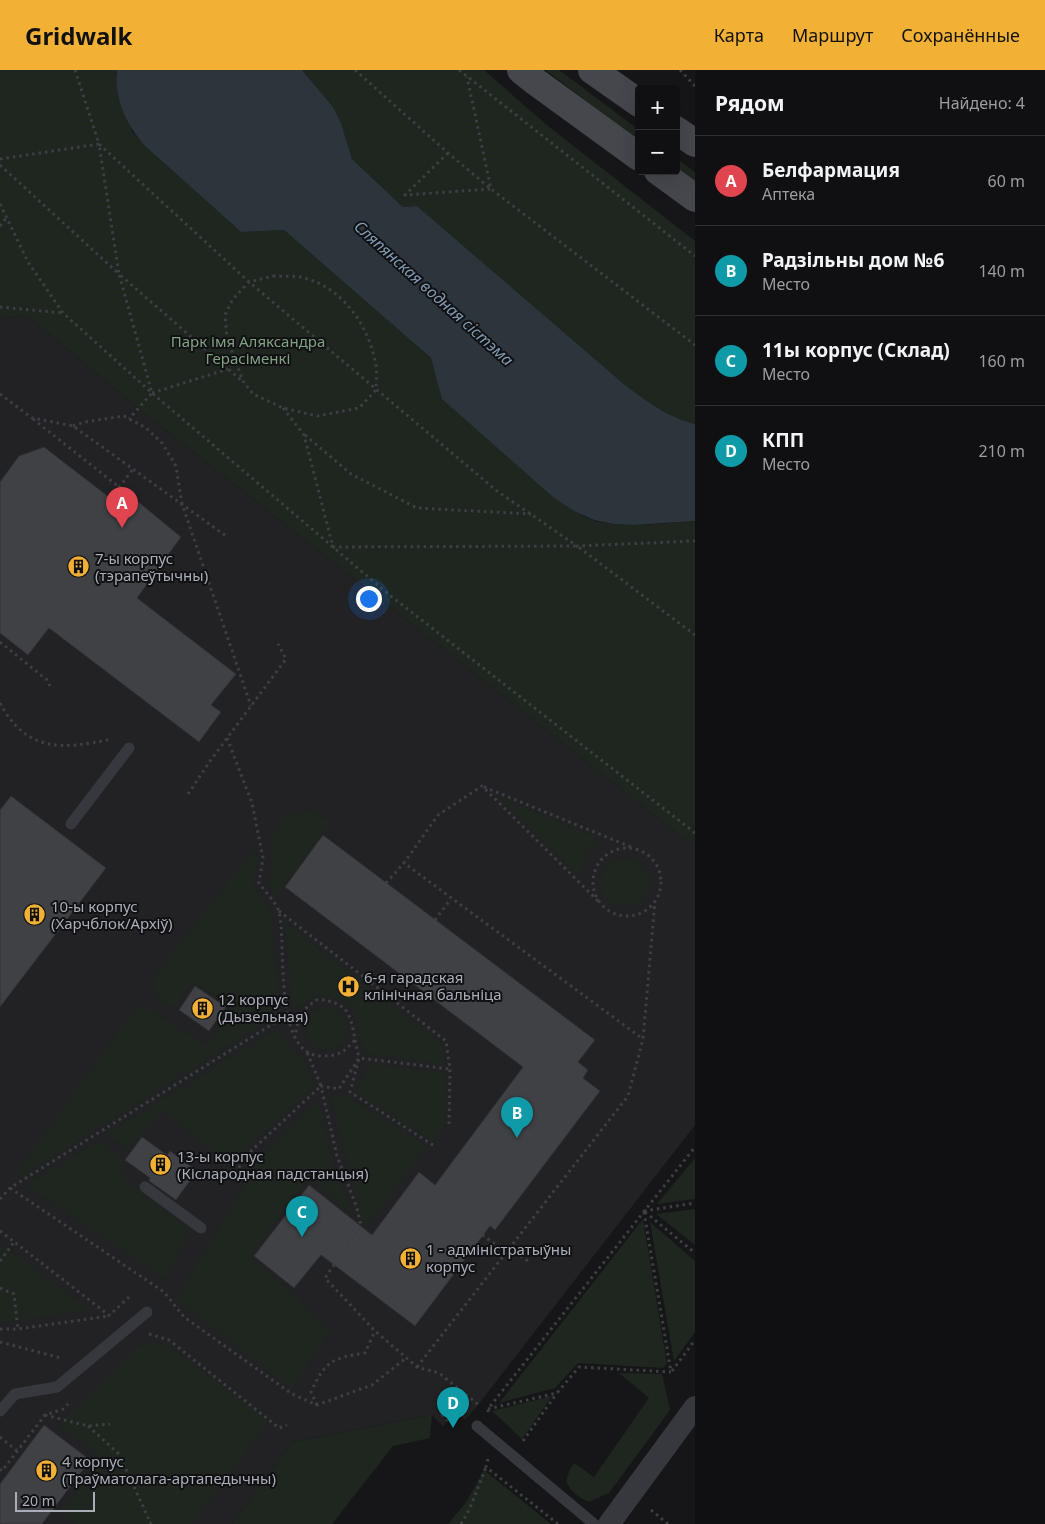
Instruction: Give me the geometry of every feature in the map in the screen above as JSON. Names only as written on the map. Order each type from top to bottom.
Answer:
[{"type":"main road","points":[[522,70],[635,154]]},
{"type":"main road","points":[[592,70],[635,100]]},
{"type":"main road","points":[[680,133],[695,143]]},
{"type":"main road","points":[[663,175],[695,198]]},
{"type":"street","points":[[609,1524],[695,1407]]},
{"type":"lane","points":[[71,824],[129,748]]},
{"type":"lane","points":[[145,1187],[201,1228]]},
{"type":"lane","points":[[0,1411],[14,1394],[57,1386],[147,1312]]},
{"type":"lane","points":[[478,1426],[594,1524]]},
{"type":"path","points":[[75,70],[99,144],[119,274],[152,393]]},
{"type":"path","points":[[355,70],[491,189],[695,344]]},
{"type":"path","points":[[459,70],[695,256]]},
{"type":"path","points":[[680,70],[695,86]]},
{"type":"path","points":[[466,77],[491,189]]},
{"type":"path","points":[[0,159],[99,144]]},
{"type":"path","points":[[99,144],[249,282],[497,490],[577,546],[695,635]]},
{"type":"path","points":[[448,153],[405,195],[491,189]]},
{"type":"path","points":[[0,165],[119,274],[242,381],[253,394],[283,408],[317,416],[358,408],[376,390],[376,368],[370,342],[355,313],[329,288],[304,278],[273,276],[249,282],[233,299],[226,315],[227,338],[242,381]]},
{"type":"path","points":[[0,204],[28,262],[63,313],[152,393],[388,593],[695,833]]},
{"type":"path","points":[[0,226],[6,218]]},
{"type":"path","points":[[0,307],[63,313]]},
{"type":"path","points":[[129,419],[152,393],[228,369]]},
{"type":"path","points":[[0,394],[119,487]]},
{"type":"path","points":[[283,408],[304,435],[351,474],[417,508],[531,514]]},
{"type":"path","points":[[73,426],[106,418],[124,416],[146,428],[162,443],[176,466],[182,504],[251,706]]},
{"type":"path","points":[[32,418],[73,426],[226,536]]},
{"type":"path","points":[[304,435],[333,547]]},
{"type":"path","points":[[111,498],[133,469]]},
{"type":"path","points":[[333,547],[577,546],[695,541]]},
{"type":"path","points":[[0,642],[48,680],[50,686]]},
{"type":"path","points":[[188,794],[210,761],[286,659],[278,644]]},
{"type":"path","points":[[0,703],[8,717],[22,733],[40,742],[80,746],[116,738]]},
{"type":"path","points":[[227,738],[252,803],[263,858],[260,883],[278,911],[446,1041],[450,1069],[449,1124]]},
{"type":"path","points":[[482,786],[646,853],[659,870],[660,892],[655,901],[647,909],[627,916],[616,914],[606,909],[482,786]]},
{"type":"path","points":[[386,883],[404,863],[438,814],[482,786]]},
{"type":"path","points":[[598,900],[593,890],[593,878],[596,867],[603,857],[613,851],[624,848],[636,849]]},
{"type":"path","points":[[404,863],[643,1039]]},
{"type":"path","points":[[435,920],[451,899]]},
{"type":"path","points":[[417,1367],[628,1096],[643,1039],[655,901]]},
{"type":"path","points":[[278,911],[287,1015],[295,1038],[307,1052],[321,1086],[337,1156],[357,1208],[361,1226],[325,1278],[375,1331],[417,1367],[439,1373],[478,1405],[488,1409],[495,1416]]},
{"type":"path","points":[[295,1038],[298,1018],[307,1006],[318,999],[331,1001],[343,1008],[351,1017],[359,1058],[350,1092],[433,1145]]},
{"type":"path","points":[[0,1199],[10,1188],[287,1015]]},
{"type":"path","points":[[307,1052],[317,1056],[329,1056],[344,1052],[355,1040]]},
{"type":"path","points":[[359,1058],[450,1069]]},
{"type":"path","points":[[321,1086],[339,1089],[359,1058]]},
{"type":"path","points":[[231,1178],[252,1150],[321,1086]]},
{"type":"path","points":[[488,1409],[695,1147]]},
{"type":"path","points":[[10,1188],[164,1292],[184,1317],[292,1394],[317,1405],[372,1385],[406,1358]]},
{"type":"path","points":[[644,1211],[695,1203]]},
{"type":"path","points":[[644,1211],[695,1252]]},
{"type":"path","points":[[644,1211],[672,1372]]},
{"type":"path","points":[[0,1231],[110,1316]]},
{"type":"path","points":[[477,1231],[506,1253]]},
{"type":"path","points":[[0,1261],[14,1242]]},
{"type":"path","points":[[510,1248],[528,1262]]},
{"type":"path","points":[[0,1288],[14,1294],[18,1329]]},
{"type":"path","points":[[104,1323],[128,1297]]},
{"type":"path","points":[[0,1329],[18,1329],[110,1316]]},
{"type":"path","points":[[317,1405],[311,1392],[319,1373],[338,1357],[365,1353],[375,1331]]},
{"type":"path","points":[[147,1333],[169,1340],[279,1428],[287,1425]]},
{"type":"path","points":[[672,1372],[695,1340]]},
{"type":"path","points":[[0,1342],[62,1358],[68,1355]]},
{"type":"path","points":[[515,1436],[522,1443],[579,1367],[672,1372]]},
{"type":"path","points":[[488,1409],[558,1393]]},
{"type":"path","points":[[0,1469],[2,1471],[45,1415],[63,1409],[69,1403]]},
{"type":"path","points":[[448,1421],[442,1415],[452,1404]]},
{"type":"path","points":[[45,1415],[88,1426],[110,1424]]},
{"type":"path","points":[[88,1426],[119,1454],[151,1524]]},
{"type":"path","points":[[0,1437],[18,1451]]},
{"type":"path","points":[[461,1524],[470,1508],[486,1467]]},
{"type":"path","points":[[651,1510],[668,1524]]},
{"type":"shaded area","name":"6-я гарадская клінічная бальніца","points":[[27,315],[139,409],[695,847],[695,1125],[465,1420],[456,1412],[443,1426],[432,1415],[292,1442],[232,1524],[0,1524],[0,319]]},
{"type":"green space","name":"Парк імя Аляксандра Герасіменкі","points":[[0,70],[117,70],[116,76],[132,131],[145,146],[241,232],[284,230],[431,358],[443,399],[574,511],[596,521],[620,525],[695,521],[695,847],[139,409],[27,315],[0,319]]},
{"type":"green space","points":[[302,70],[484,70],[548,126],[695,241],[695,424],[666,413],[634,392],[417,206],[403,207],[352,159],[341,123],[333,107]]},
{"type":"green space","points":[[546,70],[559,70],[635,127],[635,139]]},
{"type":"green space","points":[[680,161],[695,172],[695,183],[680,172]]},
{"type":"green space","points":[[497,796],[600,840],[585,855],[580,877]]},
{"type":"green space","points":[[310,811],[331,821],[276,897],[270,887],[273,832],[285,816]]},
{"type":"green space","points":[[254,849],[258,860],[253,884],[271,912],[280,1013],[20,1177],[17,1172],[139,1004],[207,1046],[231,1006],[191,981],[174,1008],[156,996],[154,977]]},
{"type":"green space","points":[[625,859],[634,861],[642,866],[647,874],[649,883],[647,892],[642,900],[634,905],[625,907],[616,905],[608,900],[603,892],[601,883],[603,874],[608,866],[616,861]]},
{"type":"green space","points":[[285,922],[442,1044],[445,1065],[364,1053],[356,1014],[345,1001],[330,996],[318,995],[292,1009]]},
{"type":"green space","points":[[327,1008],[342,1014],[348,1029],[342,1044],[327,1050],[312,1044],[306,1029],[312,1014]]},
{"type":"green space","points":[[278,1028],[292,1051],[303,1057],[315,1086],[245,1149],[232,1166],[162,1111],[127,1150],[107,1134]]},
{"type":"green space","points":[[370,1064],[445,1073],[446,1123],[433,1141],[356,1092]]},
{"type":"green space","points":[[330,1096],[346,1096],[427,1146],[365,1229]]},
{"type":"green space","points":[[316,1103],[322,1113],[332,1165],[353,1215],[309,1178],[249,1257],[296,1296],[330,1331],[292,1388],[176,1299],[265,1152]]},
{"type":"green space","points":[[99,1141],[122,1158],[119,1175],[191,1230],[165,1279],[27,1185]]},
{"type":"green space","points":[[695,1158],[695,1199],[657,1204]]},
{"type":"green space","points":[[695,1209],[695,1245],[656,1214]]},
{"type":"green space","points":[[643,1219],[667,1364],[663,1368],[578,1363],[555,1388],[499,1403]]},
{"type":"green space","points":[[650,1222],[695,1261],[695,1332],[674,1361]]},
{"type":"green space","points":[[0,1244],[90,1310],[0,1323]]},
{"type":"green space","points":[[157,1342],[168,1346],[269,1421],[192,1524],[75,1524],[62,1512],[104,1458],[59,1426],[139,1346]]},
{"type":"green space","points":[[619,1373],[662,1374],[670,1410],[609,1493],[589,1502],[575,1494],[568,1485],[566,1481],[570,1469],[574,1463],[594,1477],[649,1398]]},
{"type":"green space","points":[[552,1396],[522,1439],[492,1411]]},
{"type":"green space","points":[[432,1415],[430,1438],[393,1446],[332,1524],[232,1524],[292,1442]]},
{"type":"green space","points":[[484,1470],[551,1524],[448,1524],[467,1501]]},
{"type":"water","name":"Сляпянская водная сістэма","points":[[117,70],[302,70],[333,107],[341,123],[352,159],[403,207],[417,206],[634,392],[666,413],[695,424],[695,521],[634,525],[613,524],[594,520],[574,511],[553,497],[442,399],[431,358],[284,230],[241,232],[145,146],[132,129],[123,111],[117,91]]},
{"type":"building","name":"7-ы корпус (тэрапеўтычны)","points":[[44,447],[127,511],[136,500],[181,537],[137,598],[236,674],[211,705],[221,712],[199,742],[49,628],[28,655],[0,633],[0,482],[19,456]]},
{"type":"building","name":"10-ы корпус (Харчблок/Архіў)","points":[[11,796],[106,868],[0,1007],[0,810]]},
{"type":"building","points":[[323,835],[595,1040],[578,1062],[588,1070],[583,1078],[600,1091],[495,1230],[490,1226],[415,1326],[321,1255],[294,1288],[254,1256],[309,1185],[372,1235],[419,1172],[435,1185],[523,1067],[285,887]]},
{"type":"building","name":"12 корпус (Дызельная)","points":[[195,986],[226,1007],[209,1031],[179,1010]]},
{"type":"building","name":"13-ы корпус (Кіслародная падстанцыя)","points":[[142,1137],[167,1155],[170,1151],[197,1171],[176,1200],[149,1181],[150,1178],[125,1160]]},
{"type":"building","name":"4 корпус (Траўматолага-артапедычны)","points":[[44,1425],[90,1460],[42,1524],[0,1524],[0,1484]]},
{"type":"place","name":"Белфармация","points":[[122,528]]},
{"type":"place","name":"7-ы корпус (тэрапеўтычны)","points":[[79,567]]},
{"type":"place","name":"10-ы корпус (Харчблок/Архіў)","points":[[35,915]]},
{"type":"place","name":"6-я гарадская клінічная бальніца","points":[[348,986]]},
{"type":"place","name":"12 корпус (Дызельная)","points":[[202,1008]]},
{"type":"place","name":"Радзільны дом №6","points":[[517,1138]]},
{"type":"place","name":"13-ы корпус (Кіслародная падстанцыя)","points":[[161,1165]]},
{"type":"place","name":"11ы корпус (Склад)","points":[[302,1237]]},
{"type":"place","name":"1 - адміністратыўны корпус","points":[[410,1258]]},
{"type":"place","name":"КПП","points":[[453,1428]]},
{"type":"place","name":"4 корпус (Траўматолага-артапедычны)","points":[[46,1470]]}]
